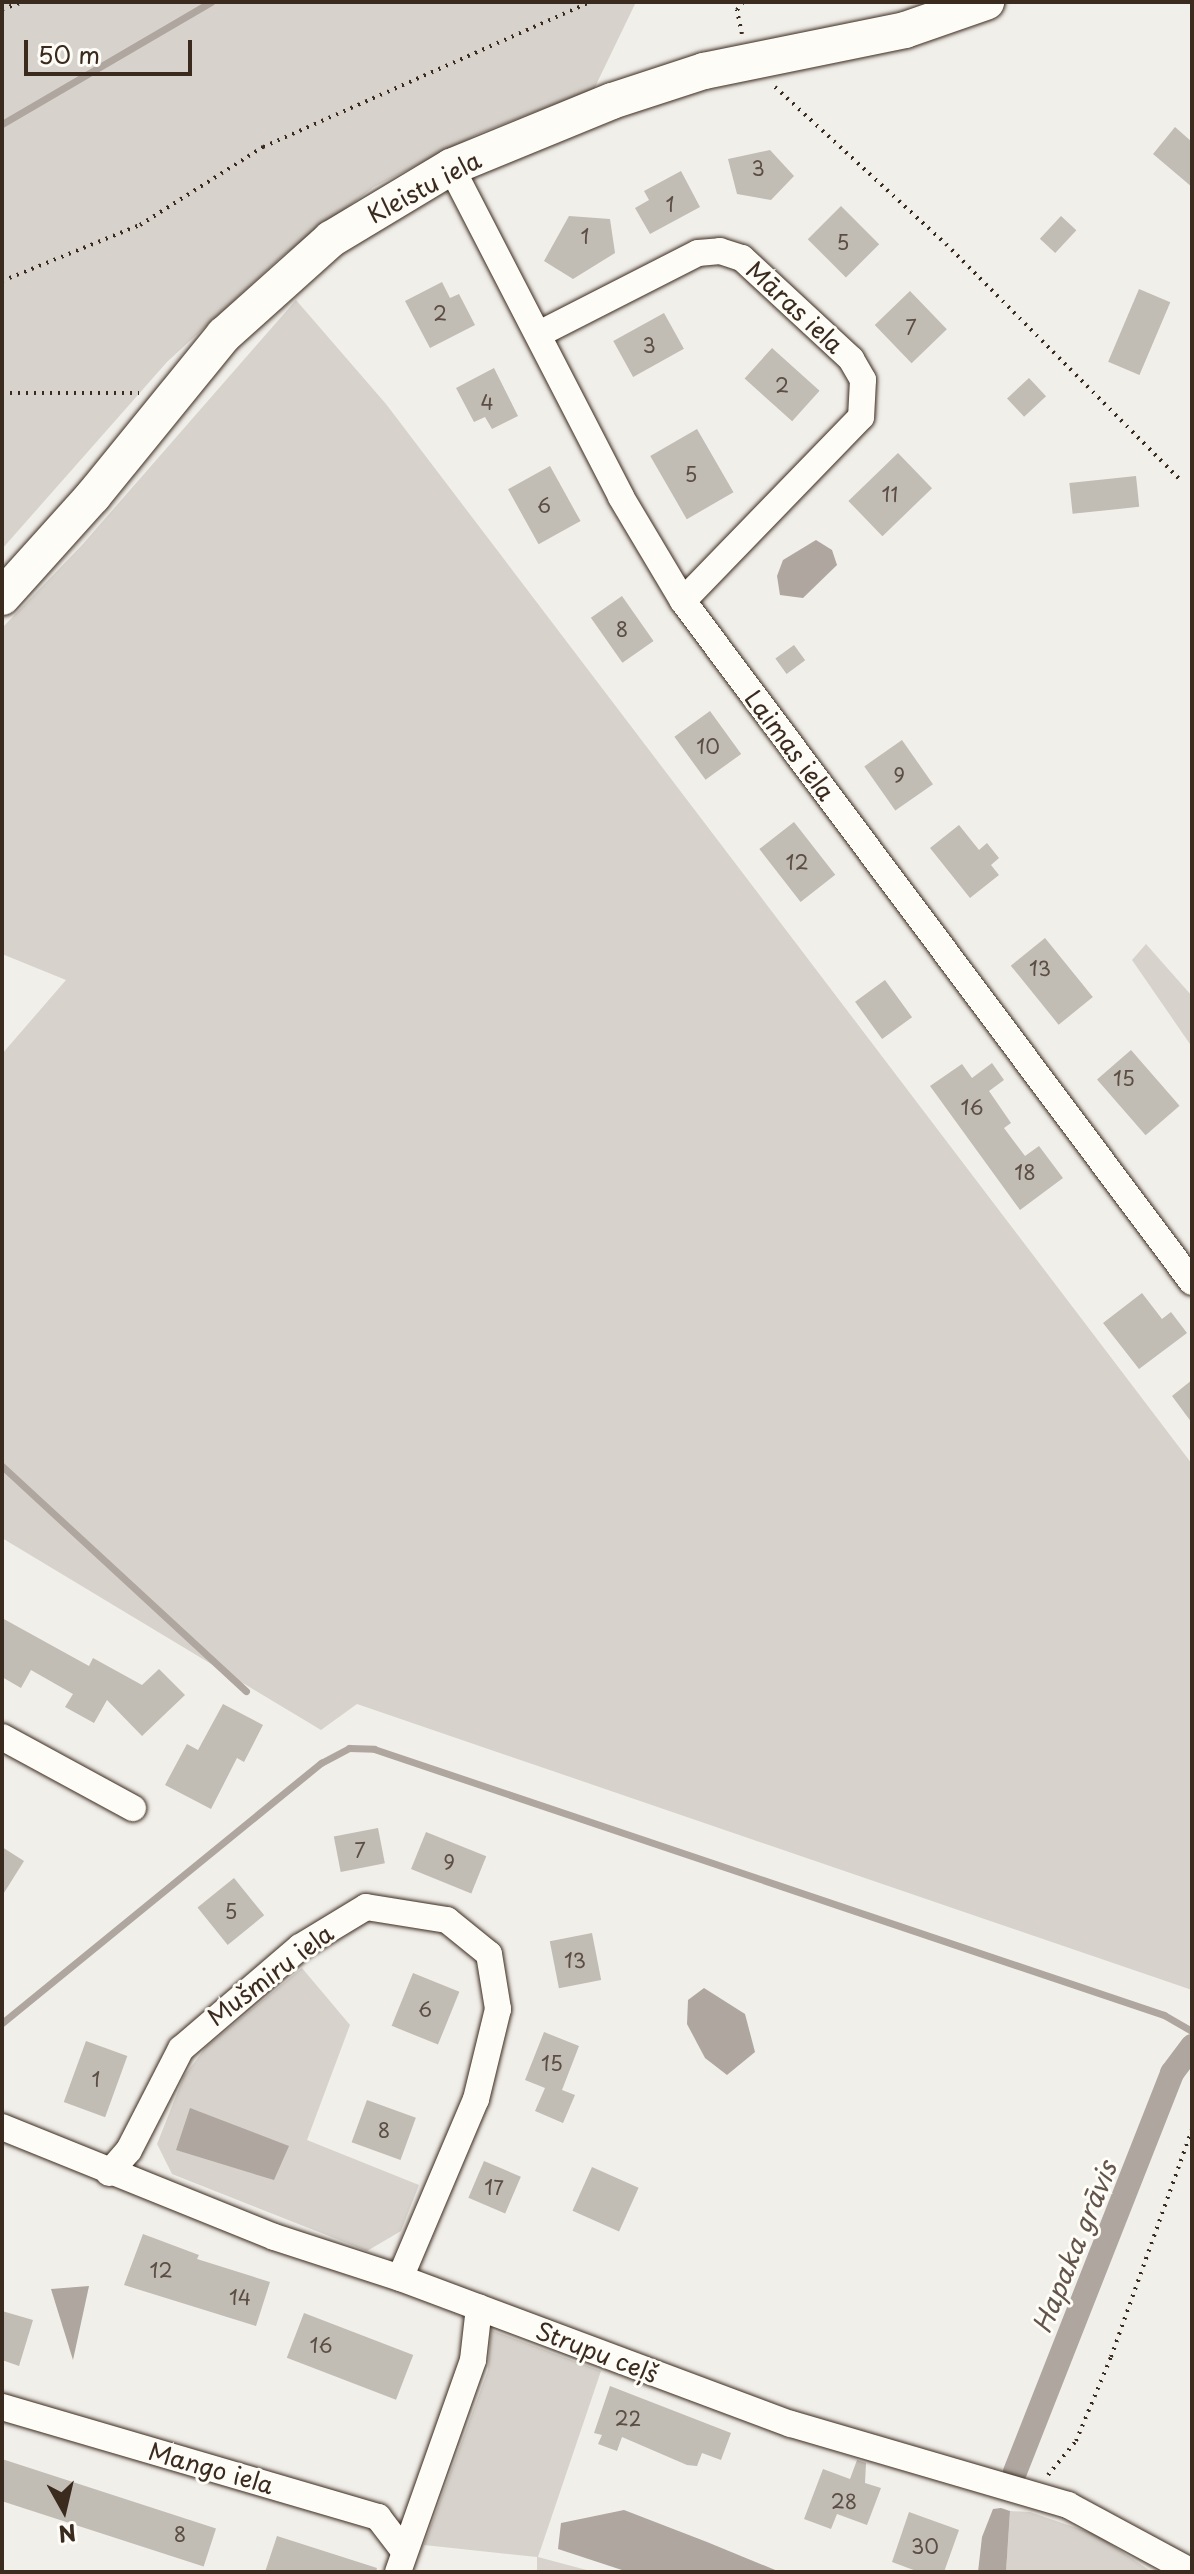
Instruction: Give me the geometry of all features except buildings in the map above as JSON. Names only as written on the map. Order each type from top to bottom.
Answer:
[{"type":"street","name":"Kleistu iela","points":[[2,597],[93,496],[224,335],[292,269],[331,239],[451,167],[612,101],[748,61],[905,30],[986,2]]},
{"type":"street","name":"Laimas iela","points":[[451,167],[621,497],[683,601],[1192,1282]]},
{"type":"street","name":"Māras iela","points":[[539,334],[698,253],[720,251],[742,258],[851,359],[863,380],[861,417],[683,601]]},
{"type":"street","points":[[2,1737],[133,1808]]},
{"type":"street","name":"Mušmiru iela","points":[[109,2173],[129,2150],[181,2049],[300,1947],[366,1907],[447,1920],[489,1954],[498,2009],[476,2099],[400,2278]]},
{"type":"street","name":"Strupu ceļš","points":[[2,2127],[109,2173],[274,2237],[400,2278],[791,2424],[1033,2493],[1107,2522],[1192,2572]]},
{"type":"street","points":[[401,2562],[473,2360],[479,2307]]},
{"type":"street","name":"Mango iela","points":[[2,2407],[378,2517],[401,2562]]},
{"type":"path","points":[[2,9],[23,2]]},
{"type":"path","points":[[2,281],[140,225],[263,147],[590,2]]},
{"type":"path","points":[[743,2],[737,10],[748,61],[946,244],[1181,481]]},
{"type":"path","points":[[2,393],[131,391],[170,399]]},
{"type":"path","points":[[1033,2493],[1076,2441],[1192,2129]]},
{"type":"shaded area","points":[[2,2],[636,2],[594,89],[478,134],[374,187],[280,258],[167,362],[2,549]]},
{"type":"shaded area","points":[[296,300],[386,404],[1192,1464],[1192,1990],[357,1704],[321,1730],[2,1538],[2,1054],[66,980],[2,954],[2,628],[82,545]]},
{"type":"shaded area","points":[[816,540],[832,550],[837,565],[803,598],[780,595],[777,576],[783,560]]},
{"type":"shaded area","points":[[1146,944],[1192,996],[1192,1047],[1132,960]]},
{"type":"shaded area","points":[[302,1968],[350,2025],[307,2140],[419,2185],[401,2231],[367,2251],[172,2174],[157,2144],[184,2076],[206,2047]]},
{"type":"shaded area","points":[[704,1988],[745,2014],[755,2052],[727,2075],[705,2058],[687,2024],[688,2000]]},
{"type":"shaded area","points":[[190,2108],[289,2146],[274,2180],[176,2150]]},
{"type":"shaded area","points":[[89,2286],[73,2360],[51,2289]]},
{"type":"shaded area","points":[[491,2330],[601,2371],[538,2557],[594,2572],[537,2572],[537,2557],[424,2545],[488,2370]]},
{"type":"shaded area","points":[[993,2509],[1010,2511],[1006,2572],[978,2572],[982,2537]]},
{"type":"shaded area","points":[[624,2510],[780,2572],[628,2572],[558,2549],[561,2523]]},
{"type":"shaded area","points":[[1010,2511],[1030,2512],[1097,2535],[1152,2572],[1006,2572]]},
{"type":"waterway","points":[[2,124],[211,2]]},
{"type":"waterway","points":[[2,1466],[246,1691]]},
{"type":"waterway","points":[[2,2023],[321,1763],[349,1748],[374,1749],[1164,2015],[1192,2031]]},
{"type":"waterway","name":"Hapaka grāvis","points":[[1015,2472],[1172,2073],[1192,2046]]}]
